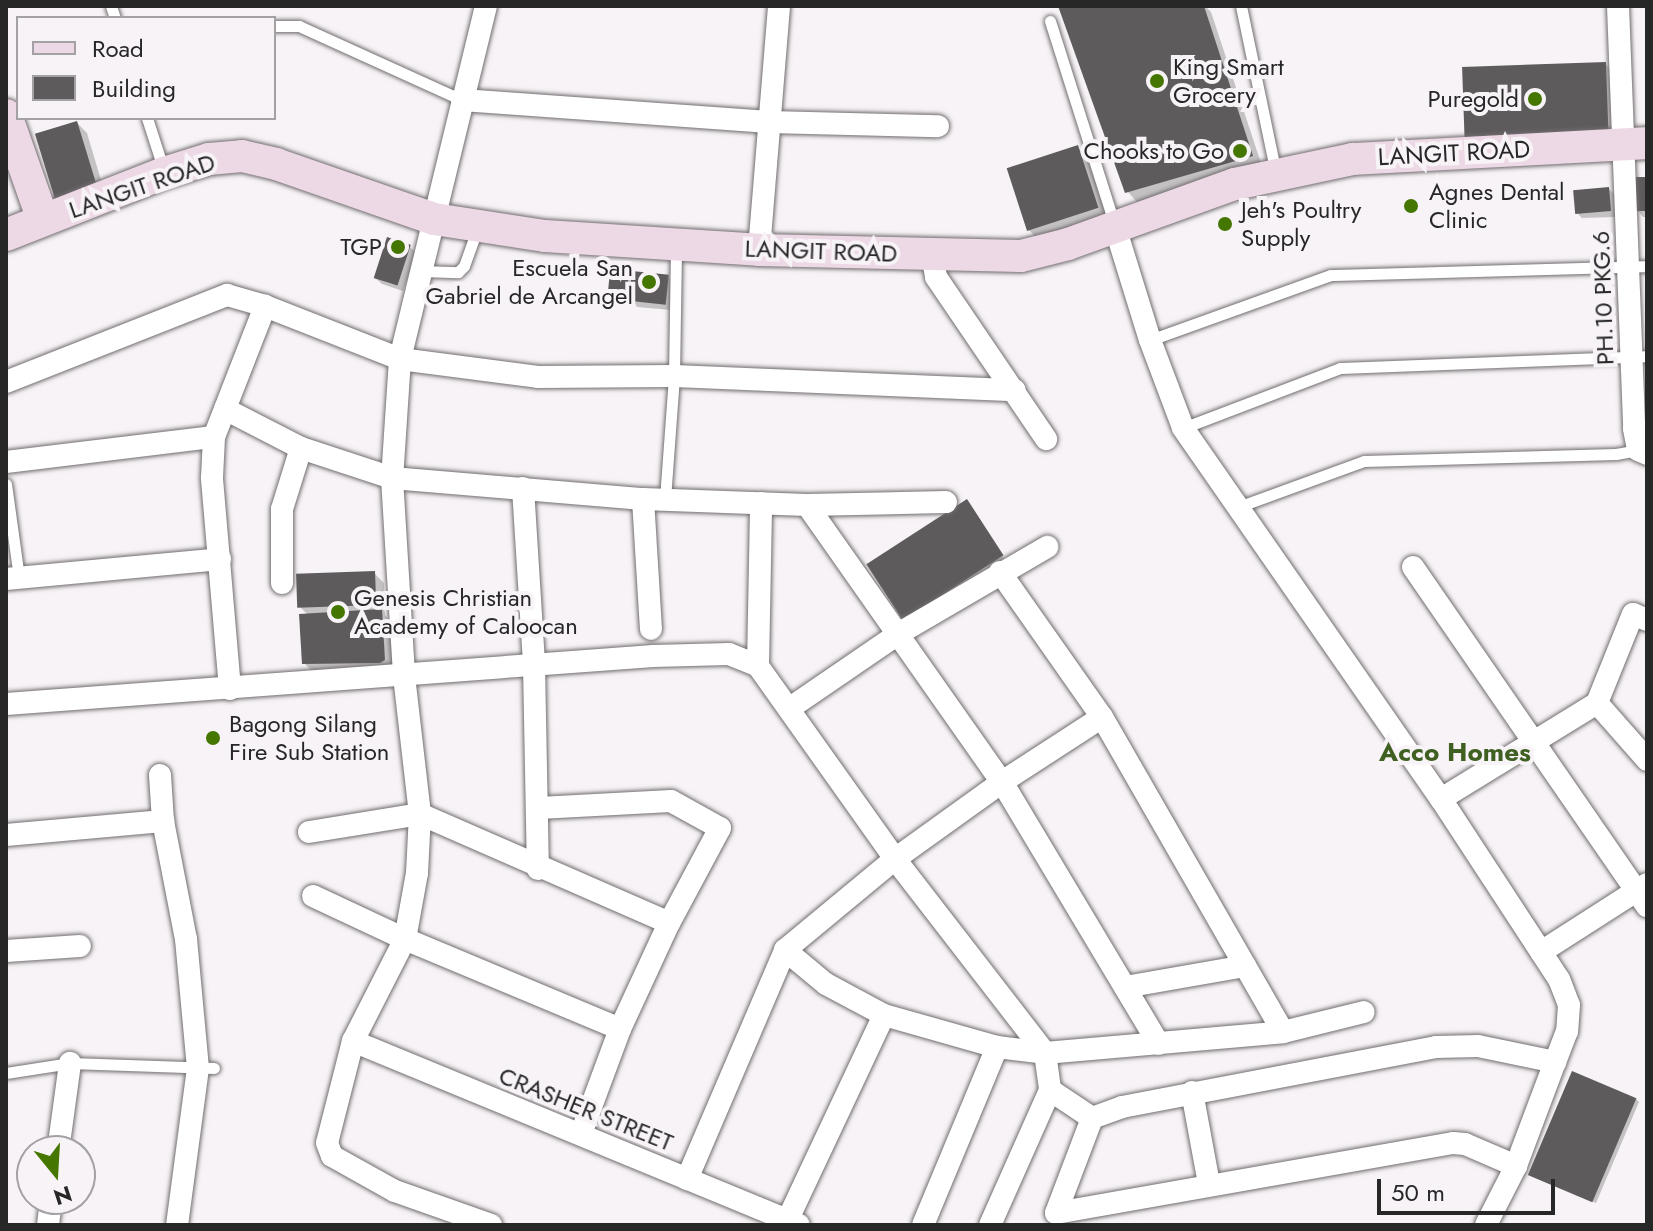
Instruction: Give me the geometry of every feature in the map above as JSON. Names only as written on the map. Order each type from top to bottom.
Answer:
[{"type":"main road","points":[[6,115],[43,220]]},
{"type":"main road","name":"LANGIT ROAD","points":[[6,235],[164,173],[209,159],[242,156],[276,164],[434,219],[545,236],[759,250],[1021,256],[1276,173],[1353,159],[1635,143]]},
{"type":"street","points":[[486,6],[400,359],[392,478],[404,676],[420,814],[417,873],[405,939],[353,1041],[327,1143],[332,1156],[415,1200],[491,1225]]},
{"type":"street","points":[[759,250],[779,6]]},
{"type":"street","name":"PH.10 PKG.6","points":[[1618,6],[1635,143],[1643,452]]},
{"type":"street","points":[[462,100],[769,122],[938,126]]},
{"type":"street","points":[[1115,227],[1150,340],[1183,428],[1441,799],[1541,952],[1569,1005],[1567,1031],[1516,1166],[1486,1225]]},
{"type":"street","points":[[932,254],[936,277],[1046,439]]},
{"type":"street","points":[[6,382],[227,295],[265,306],[400,359],[538,377],[674,376],[1015,390]]},
{"type":"street","points":[[230,689],[212,478],[214,437],[265,306]]},
{"type":"street","points":[[225,409],[301,448],[392,478],[654,499],[807,505],[946,502]]},
{"type":"street","points":[[6,462],[214,437]]},
{"type":"street","points":[[282,583],[282,509],[301,448]]},
{"type":"street","points":[[523,488],[534,665],[538,869]]},
{"type":"street","points":[[651,629],[654,499]]},
{"type":"street","points":[[758,666],[761,503]]},
{"type":"street","points":[[807,505],[1002,782],[1159,1044]]},
{"type":"street","points":[[790,708],[898,634],[1047,547]]},
{"type":"street","points":[[13,579],[220,559]]},
{"type":"street","points":[[1413,567],[1532,740],[1644,893],[1541,952]]},
{"type":"street","points":[[1000,572],[1102,717],[1283,1032]]},
{"type":"street","points":[[1441,799],[1532,740],[1597,703],[1633,614],[1647,620]]},
{"type":"street","points":[[6,704],[534,665],[729,654],[758,666],[895,859],[1045,1053],[1050,1090],[990,1225]]},
{"type":"street","points":[[1597,703],[1647,760]]},
{"type":"street","points":[[687,1179],[785,950],[895,859],[1002,782],[1102,717]]},
{"type":"street","points":[[160,775],[176,940],[206,1068],[177,1225]]},
{"type":"street","points":[[539,808],[671,801],[720,828],[669,923],[620,1029],[581,1134]]},
{"type":"street","points":[[309,832],[420,814],[538,869],[669,923]]},
{"type":"street","points":[[6,835],[163,821]]},
{"type":"street","points":[[313,896],[405,939],[620,1029]]},
{"type":"street","points":[[6,951],[80,946]]},
{"type":"street","points":[[785,950],[826,984],[884,1015],[997,1047],[1045,1053],[1283,1032],[1364,1012]]},
{"type":"street","points":[[1125,987],[1245,966]]},
{"type":"street","points":[[794,1222],[884,1015]]},
{"type":"street","name":"CRASHER STREET","points":[[353,1041],[794,1222]]},
{"type":"street","points":[[1516,1166],[1465,1144],[1453,1143],[1056,1213],[1092,1118],[1122,1107],[1436,1047],[1478,1046],[1555,1062]]},
{"type":"street","points":[[923,1225],[997,1047]]},
{"type":"street","points":[[60,1135],[70,1063]]},
{"type":"street","points":[[1050,1090],[1092,1118]]},
{"type":"street","points":[[1192,1092],[1209,1184]]},
{"type":"lane","points":[[1241,6],[1276,173]]},
{"type":"lane","points":[[1050,21],[1115,227]]},
{"type":"lane","points":[[276,26],[299,26],[462,100]]},
{"type":"lane","points":[[148,120],[164,173]]},
{"type":"lane","points":[[421,271],[458,272],[464,266],[478,226]]},
{"type":"lane","points":[[654,499],[674,376],[676,245]]},
{"type":"lane","points":[[1150,340],[1331,275],[1638,266]]},
{"type":"lane","points":[[1183,428],[1340,368],[1639,357]]},
{"type":"lane","points":[[1238,507],[1364,461],[1643,452]]},
{"type":"lane","points":[[6,484],[13,579]]},
{"type":"lane","points":[[6,1073],[70,1063],[206,1068]]},
{"type":"building","name":"King Smart Grocery","points":[[1058,6],[1204,6],[1253,156],[1125,193]]},
{"type":"building","name":"Puregold","points":[[1606,62],[1609,134],[1465,139],[1462,67]]},
{"type":"building","points":[[77,121],[97,187],[55,200],[35,134]]},
{"type":"building","points":[[1078,145],[1098,208],[1027,231],[1007,168]]},
{"type":"building","points":[[1633,177],[1647,177],[1647,211],[1635,211]]},
{"type":"building","points":[[1609,187],[1611,211],[1575,214],[1573,190]]},
{"type":"building","points":[[387,237],[411,245],[397,286],[374,278]]},
{"type":"building","points":[[632,271],[669,275],[666,305],[629,301]]},
{"type":"building","points":[[610,272],[629,274],[627,295],[608,293]]},
{"type":"building","points":[[967,499],[1003,555],[903,621],[866,564]]},
{"type":"building","points":[[375,571],[376,605],[297,608],[296,574]]},
{"type":"building","points":[[382,609],[385,660],[380,663],[302,664],[299,614]]},
{"type":"building","points":[[1572,1071],[1636,1098],[1592,1202],[1528,1175]]},
{"type":"place","name":"King Smart Grocery","points":[[1157,81]]},
{"type":"place","name":"Puregold","points":[[1535,99]]},
{"type":"place","name":"Chooks to Go","points":[[1240,151]]},
{"type":"place","name":"Agnes Dental Clinic","points":[[1411,206]]},
{"type":"place","name":"Jeh's Poultry Supply","points":[[1225,224]]},
{"type":"place","name":"TGP","points":[[398,247]]},
{"type":"place","name":"Escuela San Gabriel de Arcangel","points":[[649,282]]},
{"type":"place","name":"Genesis Christian Academy of Caloocan","points":[[338,612]]},
{"type":"place","name":"Bagong Silang Fire Sub Station","points":[[213,738]]},
{"type":"district","name":"Acco Homes","points":[[1455,753]]}]
